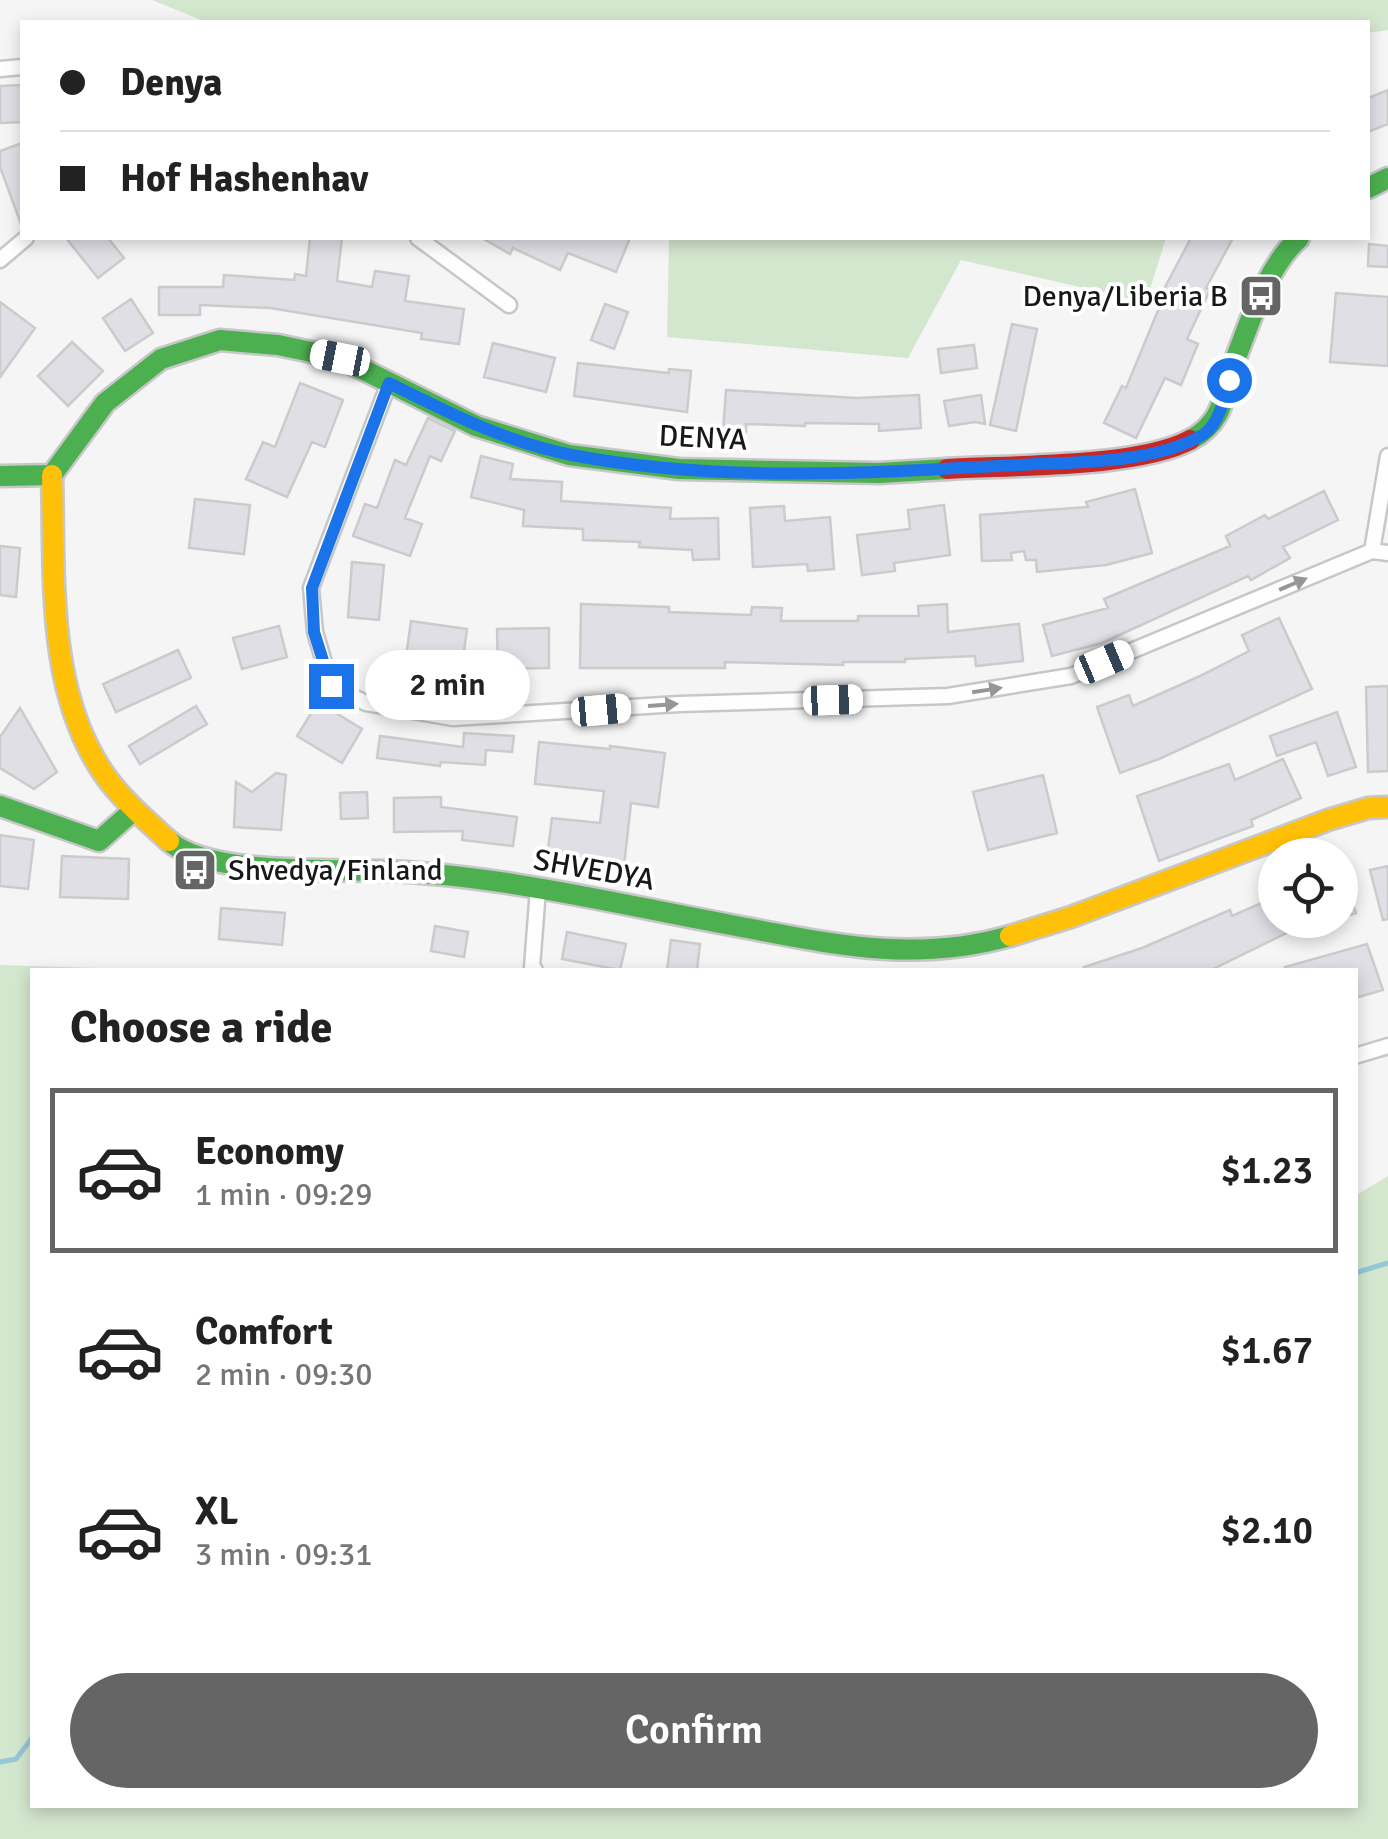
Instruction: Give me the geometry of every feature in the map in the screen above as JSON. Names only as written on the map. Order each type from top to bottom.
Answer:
[{"type":"street","points":[[0,260],[24,240]]},
{"type":"street","points":[[421,240],[509,305]]},
{"type":"street","name":"DENYA","points":[[52,476],[105,403],[160,359],[220,340],[278,345],[340,358],[476,426],[569,455],[679,470],[879,473],[1120,458],[1175,448],[1208,432],[1224,402],[1235,358],[1270,281],[1287,249],[1297,240]]},
{"type":"street","points":[[389,383],[312,588],[314,632],[331,686],[366,703],[454,718],[679,704],[948,696],[1071,676],[1380,552],[1388,456]]},
{"type":"street","points":[[0,476],[52,476]]},
{"type":"street","name":"SHVEDYA","points":[[52,476],[55,589],[65,684],[86,739],[107,778],[134,810],[181,851],[243,866],[417,872],[538,889],[900,954],[1008,939],[1328,820],[1388,806]]},
{"type":"street","points":[[0,806],[98,842],[134,810]]},
{"type":"street","points":[[533,968],[538,889]]},
{"type":"street","points":[[1358,1055],[1388,1046]]},
{"type":"green space","points":[[152,0],[1388,0],[1388,30],[1370,33],[1370,20],[201,20]]},
{"type":"green space","points":[[669,240],[1165,240],[1146,302],[961,260],[908,358],[667,337]]},
{"type":"green space","points":[[0,965],[96,968],[30,968],[30,1808],[1358,1808],[1358,1194],[1388,1176],[1388,1839],[0,1839]]},
{"type":"building","points":[[20,85],[20,122],[0,123],[0,86]]},
{"type":"building","points":[[1388,90],[1388,124],[1370,131],[1370,97]]},
{"type":"building","points":[[20,144],[20,221],[0,167],[0,151]]},
{"type":"building","points":[[68,240],[110,240],[124,258],[98,278]]},
{"type":"building","points":[[310,240],[342,240],[337,281],[372,287],[375,271],[409,276],[405,301],[464,309],[459,344],[421,339],[422,333],[270,308],[200,305],[200,315],[159,315],[159,287],[223,287],[224,275],[294,280],[295,274],[306,276]]},
{"type":"building","points":[[486,240],[629,240],[616,272],[568,253],[560,270],[513,248],[510,254]]},
{"type":"building","points":[[1190,240],[1232,240],[1206,288],[1210,290],[1187,339],[1198,344],[1181,385],[1165,378],[1136,438],[1104,423],[1122,386],[1126,388],[1159,308],[1155,306]]},
{"type":"building","points":[[1369,244],[1388,246],[1388,267],[1368,266]]},
{"type":"building","points":[[1336,293],[1388,297],[1388,366],[1330,362]]},
{"type":"building","points":[[131,299],[153,333],[125,351],[103,318]]},
{"type":"building","points":[[0,302],[35,328],[0,377]]},
{"type":"building","points":[[605,304],[628,312],[614,349],[591,340]]},
{"type":"building","points":[[1012,324],[1037,329],[1016,431],[990,425]]},
{"type":"building","points":[[72,342],[103,371],[68,406],[38,376]]},
{"type":"building","points":[[493,343],[555,358],[546,392],[484,377]]},
{"type":"building","points":[[974,345],[977,368],[941,373],[938,349]]},
{"type":"building","points":[[578,363],[669,373],[669,369],[691,371],[687,412],[574,396]]},
{"type":"building","points":[[300,383],[343,400],[325,447],[312,442],[287,497],[246,479],[263,442],[275,447]]},
{"type":"building","points":[[726,390],[857,398],[919,395],[921,428],[879,431],[879,424],[805,423],[746,424],[746,432],[723,431]]},
{"type":"building","points":[[981,395],[985,424],[949,426],[944,401]]},
{"type":"building","points":[[428,418],[455,431],[441,461],[430,456],[405,518],[422,524],[410,556],[353,536],[365,504],[377,508],[395,460],[406,465]]},
{"type":"building","points":[[481,456],[513,464],[510,479],[562,482],[561,501],[671,508],[670,519],[718,518],[719,559],[693,560],[692,550],[639,547],[640,542],[583,540],[583,529],[523,526],[524,510],[471,497]]},
{"type":"building","points":[[1135,489],[1152,553],[1106,565],[1037,572],[1036,560],[1026,560],[1024,551],[1011,553],[1012,560],[982,561],[980,515],[1088,507],[1086,502]]},
{"type":"building","points":[[1324,491],[1338,520],[1283,547],[1290,558],[1251,580],[1248,576],[1102,643],[1052,656],[1043,625],[1108,608],[1104,599],[1230,546],[1226,536]]},
{"type":"building","points":[[195,499],[250,505],[244,554],[189,548]]},
{"type":"building","points":[[944,505],[950,555],[894,563],[895,571],[862,575],[857,535],[910,529],[908,510]]},
{"type":"building","points":[[784,506],[785,521],[830,517],[834,569],[808,571],[807,564],[753,567],[750,508]]},
{"type":"building","points":[[0,546],[20,548],[16,597],[0,595]]},
{"type":"building","points":[[352,562],[384,565],[379,620],[348,617]]},
{"type":"building","points":[[581,604],[751,615],[752,607],[782,608],[781,621],[858,621],[858,616],[919,616],[918,606],[947,604],[948,632],[1019,624],[1023,661],[976,666],[975,656],[843,665],[725,662],[725,668],[580,668]]},
{"type":"building","points":[[1279,618],[1312,689],[1120,773],[1097,707],[1129,695],[1133,706],[1200,676],[1249,651],[1242,635]]},
{"type":"building","points":[[411,621],[467,629],[461,673],[405,664]]},
{"type":"building","points":[[279,626],[287,657],[242,669],[233,638]]},
{"type":"building","points":[[549,628],[549,668],[498,669],[497,629]]},
{"type":"building","points":[[178,650],[191,678],[116,712],[103,684]]},
{"type":"building","points":[[1388,686],[1388,771],[1368,772],[1366,687]]},
{"type":"building","points":[[318,702],[362,729],[342,763],[297,736]]},
{"type":"building","points":[[196,706],[207,724],[140,764],[129,746]]},
{"type":"building","points":[[20,708],[57,772],[34,789],[0,768],[0,737]]},
{"type":"building","points":[[1337,712],[1356,767],[1328,776],[1316,742],[1277,756],[1270,736]]},
{"type":"building","points":[[464,733],[514,736],[512,752],[486,750],[485,765],[441,762],[440,766],[377,758],[380,736],[463,747]]},
{"type":"building","points":[[539,742],[665,753],[658,807],[631,803],[624,866],[547,857],[552,818],[600,823],[604,791],[535,784]]},
{"type":"building","points":[[1283,759],[1301,798],[1251,820],[1253,826],[1159,861],[1137,796],[1229,764],[1235,780]]},
{"type":"building","points":[[276,773],[286,775],[281,830],[234,827],[236,782],[252,792]]},
{"type":"building","points":[[1043,775],[1057,833],[988,850],[973,792]]},
{"type":"building","points":[[367,792],[368,818],[341,819],[340,793]]},
{"type":"building","points":[[441,797],[441,807],[517,817],[513,846],[462,840],[463,831],[394,832],[394,798]]},
{"type":"building","points":[[0,835],[34,840],[28,889],[0,886]]},
{"type":"building","points":[[62,856],[129,859],[128,899],[60,897]]},
{"type":"building","points":[[1388,866],[1388,919],[1383,920],[1370,870]]},
{"type":"building","points":[[1258,905],[1258,938],[1276,938],[1215,968],[1084,968],[1142,948],[1230,910],[1232,916]]},
{"type":"building","points":[[221,908],[285,913],[282,945],[219,939]]},
{"type":"building","points":[[435,926],[468,932],[464,957],[431,951]]},
{"type":"building","points":[[567,932],[626,944],[620,968],[562,959]]},
{"type":"building","points":[[671,940],[700,944],[697,968],[667,968]]},
{"type":"building","points":[[1367,944],[1383,990],[1358,997],[1358,968],[1285,967]]},
{"type":"waterway","points":[[1358,1272],[1388,1263]]},
{"type":"waterway","points":[[0,1762],[16,1759],[30,1741]]},
{"type":"traffic: fast","points":[[1370,187],[1388,178]]},
{"type":"traffic: fast","points":[[1190,440],[1211,424],[1217,414],[1262,292],[1297,240]]},
{"type":"traffic: fast","points":[[52,475],[105,403],[161,359],[220,340],[278,345],[340,358],[476,426],[569,455],[679,469],[879,473],[947,469]]},
{"type":"traffic: fast","points":[[0,476],[52,475]]},
{"type":"traffic: fast","points":[[0,806],[99,841],[134,810]]},
{"type":"traffic: fast","points":[[169,841],[188,852],[240,865],[472,878],[870,948],[939,949],[1010,936]]},
{"type":"traffic: slow","points":[[52,475],[54,593],[64,673],[74,711],[88,748],[109,781],[169,841]]},
{"type":"traffic: slow","points":[[1010,936],[1071,917],[1328,820],[1368,808],[1388,807]]},
{"type":"traffic: jam","points":[[947,469],[1106,460],[1139,456],[1190,440]]},
{"type":"place","name":"Denya/Liberia B","points":[[1261,296]]},
{"type":"place","name":"Shvedya/Finland","points":[[195,870]]},
{"type":"route","points":[[331,686],[314,632],[312,588],[389,383],[476,426],[569,455],[679,470],[879,473],[1120,458],[1175,448],[1208,432],[1224,402],[1229,380]]}]
